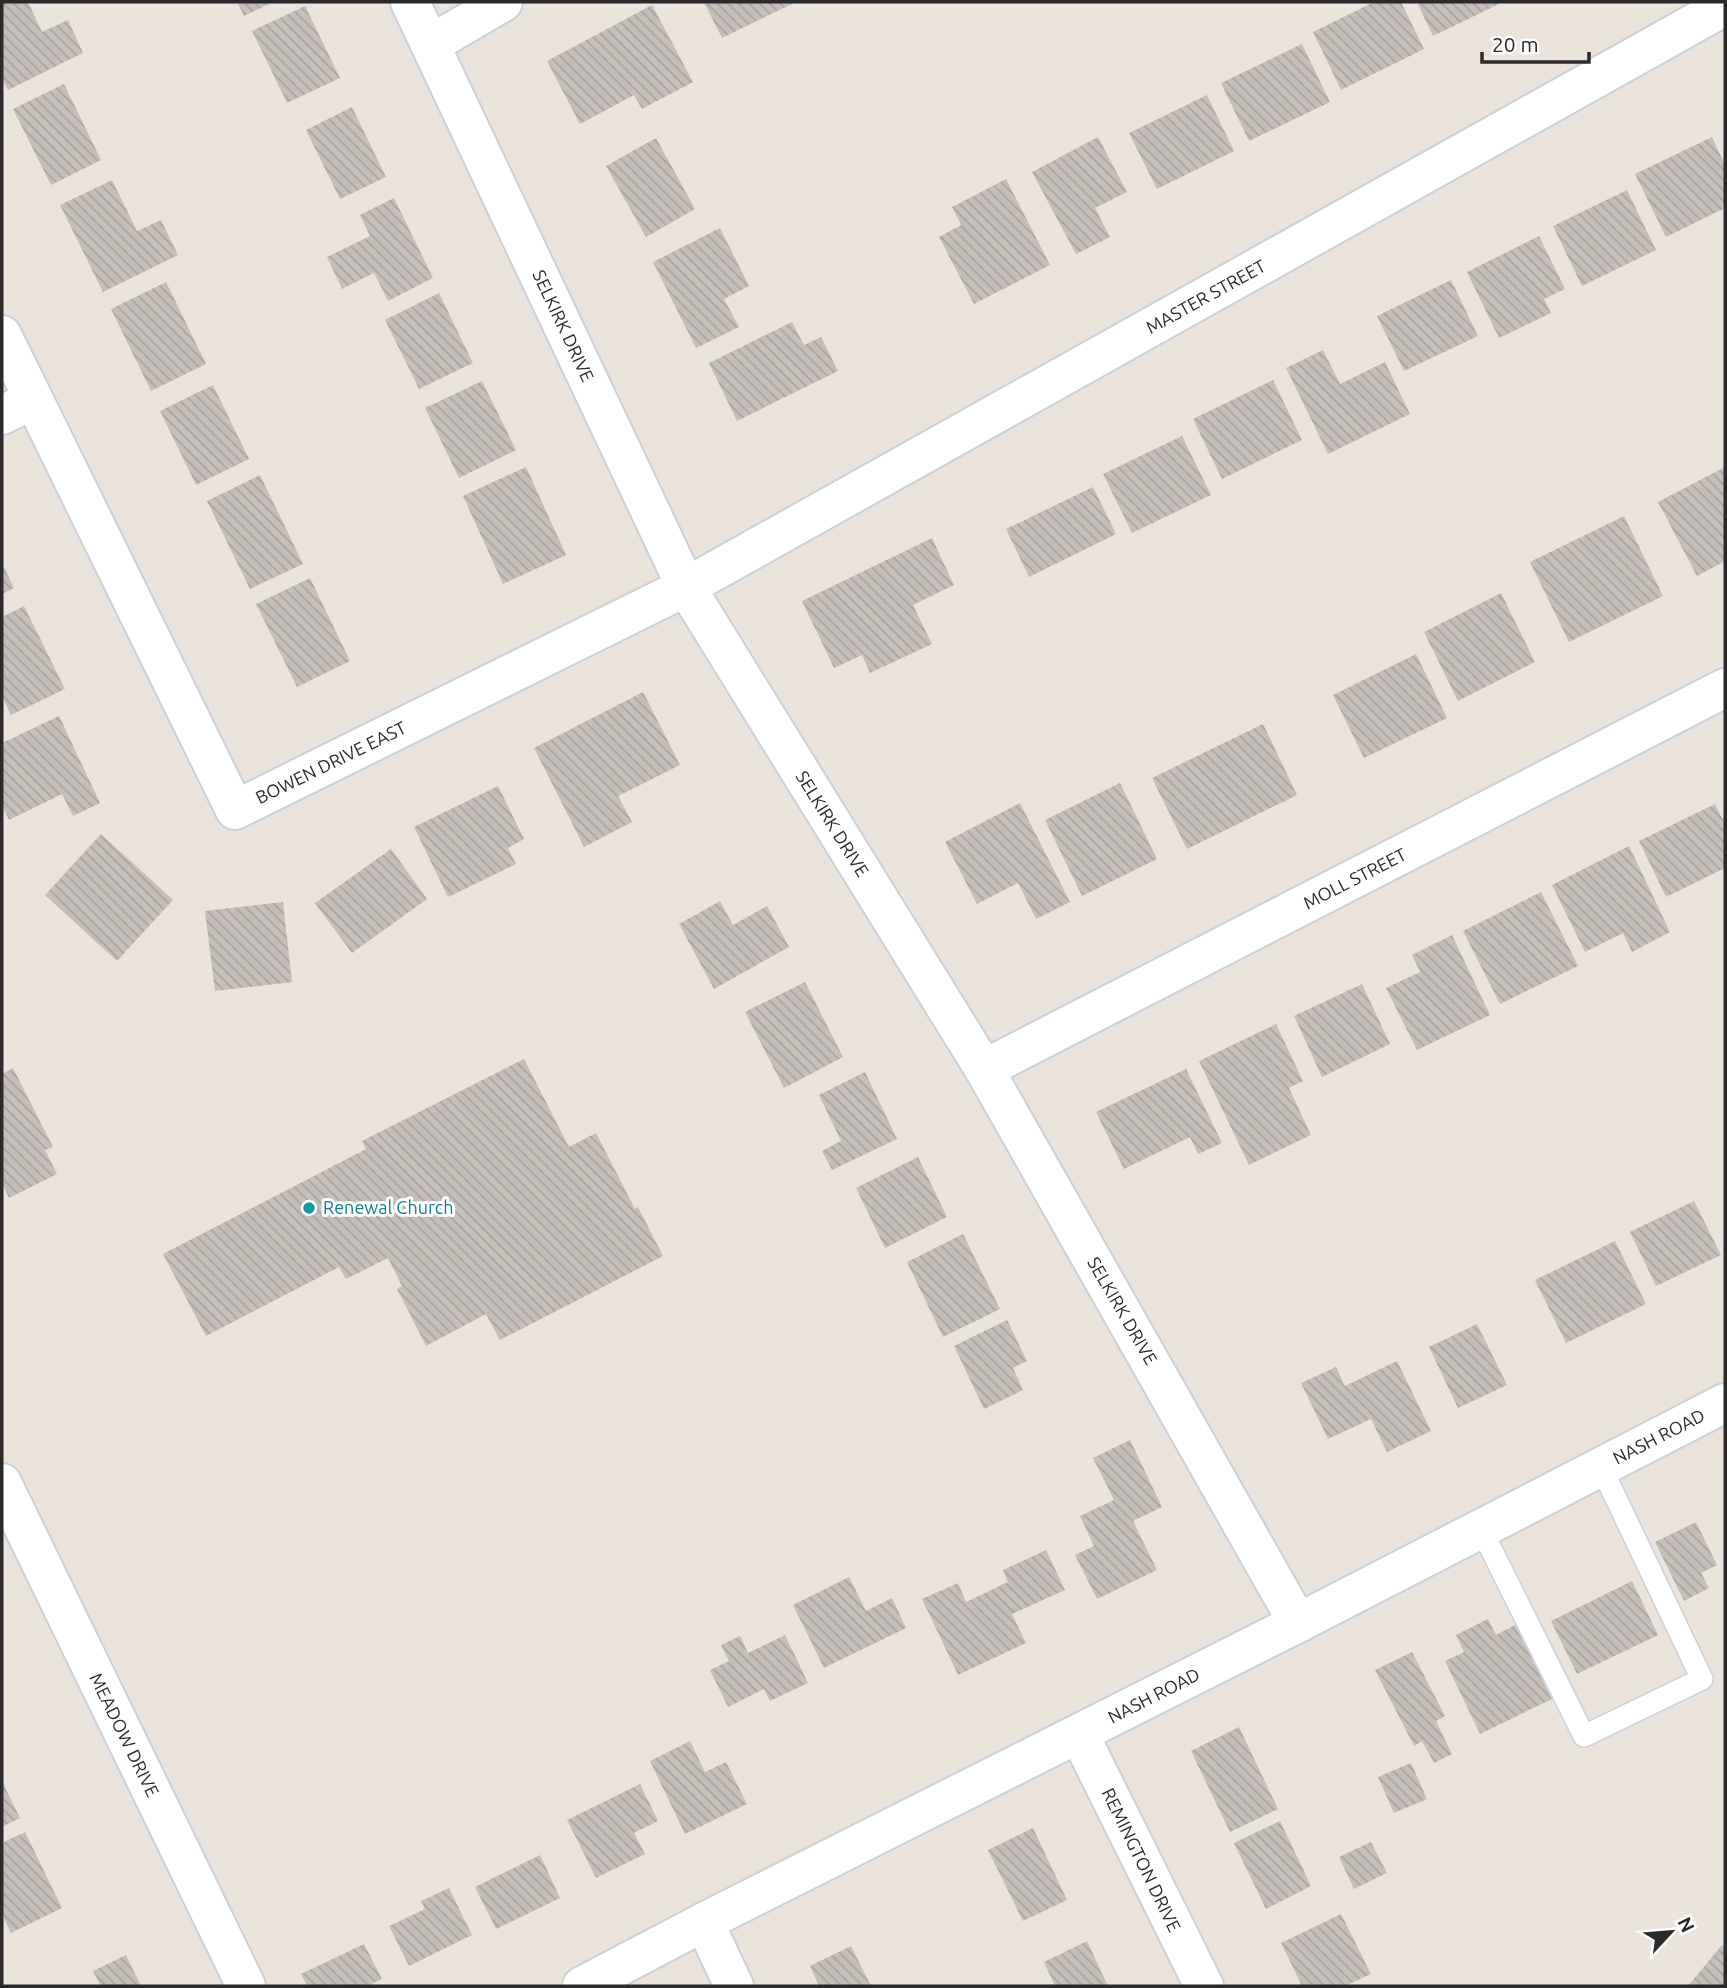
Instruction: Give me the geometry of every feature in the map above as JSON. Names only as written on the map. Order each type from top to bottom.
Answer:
[{"type":"street","name":"SELKIRK DRIVE","points":[[410,2],[686,587],[984,1069],[1298,1623]]},
{"type":"street","points":[[431,44],[503,2]]},
{"type":"street","name":"MASTER STREET","points":[[686,587],[1725,6]]},
{"type":"street","points":[[2,335],[17,407]]},
{"type":"street","name":"BOWEN DRIVE EAST","points":[[17,407],[235,810],[686,587]]},
{"type":"street","name":"MOLL STREET","points":[[984,1069],[1725,688]]},
{"type":"street","name":"NASH ROAD","points":[[582,1986],[1725,1404]]},
{"type":"street","name":"MEADOW DRIVE","points":[[2,1483],[247,1986]]},
{"type":"street","name":"REMINGTON DRIVE","points":[[1079,1734],[1204,1986]]},
{"type":"street","points":[[704,1922],[734,1986]]},
{"type":"lane","points":[[1481,1529],[1584,1736],[1702,1679],[1601,1467]]},
{"type":"building","points":[[2,2],[28,2],[42,32],[68,20],[83,53],[8,90],[2,78]]},
{"type":"building","points":[[237,2],[273,2],[244,16]]},
{"type":"building","points":[[704,2],[796,2],[722,38]]},
{"type":"building","points":[[1374,2],[1401,2],[1424,49],[1341,90],[1313,32]]},
{"type":"building","points":[[1417,2],[1503,2],[1433,36]]},
{"type":"building","points":[[652,5],[693,82],[642,109],[634,95],[580,124],[547,61]]},
{"type":"building","points":[[305,6],[340,78],[287,103],[252,31]]},
{"type":"building","points":[[1302,44],[1330,102],[1249,141],[1221,83]]},
{"type":"building","points":[[64,84],[101,160],[51,185],[13,109]]},
{"type":"building","points":[[1207,95],[1234,151],[1157,189],[1129,133]]},
{"type":"building","points":[[352,107],[386,177],[340,199],[306,130]]},
{"type":"building","points":[[1098,137],[1127,192],[1095,208],[1110,237],[1076,254],[1032,172]]},
{"type":"building","points":[[1712,137],[1725,165],[1725,208],[1666,237],[1635,174]]},
{"type":"building","points":[[656,138],[695,209],[646,237],[606,166]]},
{"type":"building","points":[[1006,179],[1050,265],[974,304],[939,237],[961,225],[952,207]]},
{"type":"building","points":[[112,180],[137,231],[161,220],[178,255],[103,292],[60,205]]},
{"type":"building","points":[[1627,190],[1656,250],[1582,286],[1553,226]]},
{"type":"building","points":[[394,198],[433,278],[388,301],[374,273],[342,289],[327,257],[370,236],[360,215]]},
{"type":"building","points":[[720,228],[749,286],[724,299],[739,327],[696,348],[653,262]]},
{"type":"building","points":[[1539,236],[1565,289],[1544,299],[1551,313],[1499,338],[1467,272]]},
{"type":"building","points":[[1451,280],[1478,336],[1404,371],[1377,316]]},
{"type":"building","points":[[166,282],[206,364],[151,391],[111,309]]},
{"type":"building","points":[[439,293],[473,363],[419,389],[385,320]]},
{"type":"building","points":[[792,322],[804,345],[821,337],[838,371],[737,421],[709,363]]},
{"type":"building","points":[[1323,350],[1340,384],[1385,362],[1410,414],[1328,454],[1286,368]]},
{"type":"building","points":[[1273,380],[1302,440],[1222,479],[1193,419]]},
{"type":"building","points":[[482,381],[516,450],[459,478],[425,408]]},
{"type":"building","points":[[213,385],[249,459],[196,485],[160,411]]},
{"type":"building","points":[[1182,436],[1211,495],[1132,533],[1103,474]]},
{"type":"building","points":[[526,467],[566,555],[503,584],[463,496]]},
{"type":"building","points":[[1725,467],[1725,561],[1697,576],[1658,502]]},
{"type":"building","points":[[260,475],[303,564],[250,589],[207,501]]},
{"type":"building","points":[[1093,487],[1116,534],[1029,577],[1006,529]]},
{"type":"building","points":[[1624,516],[1663,596],[1569,642],[1530,562]]},
{"type":"building","points":[[932,538],[954,585],[913,605],[932,644],[870,673],[862,655],[834,668],[802,601]]},
{"type":"building","points":[[2,563],[14,588],[2,594]]},
{"type":"building","points":[[310,578],[350,661],[297,687],[256,604]]},
{"type":"building","points":[[1501,593],[1535,662],[1458,701],[1424,632]]},
{"type":"building","points":[[24,606],[65,689],[11,715],[2,696],[2,617]]},
{"type":"building","points":[[1416,654],[1447,718],[1364,758],[1333,695]]},
{"type":"building","points":[[643,692],[680,765],[618,796],[632,822],[584,847],[534,748]]},
{"type":"building","points":[[59,716],[100,803],[73,816],[62,794],[9,820],[2,805],[2,743]]},
{"type":"building","points":[[1263,724],[1297,795],[1187,849],[1152,778]]},
{"type":"building","points":[[1120,783],[1157,859],[1082,896],[1045,820]]},
{"type":"building","points":[[498,786],[524,839],[508,848],[516,864],[448,897],[414,827]]},
{"type":"building","points":[[1020,803],[1070,902],[1036,919],[1018,883],[977,904],[945,842]]},
{"type":"building","points":[[1715,804],[1725,824],[1725,868],[1666,897],[1639,841]]},
{"type":"building","points":[[101,834],[173,900],[117,961],[45,895]]},
{"type":"building","points":[[1629,846],[1670,932],[1632,952],[1623,933],[1585,952],[1552,885]]},
{"type":"building","points":[[391,849],[427,899],[352,953],[315,903]]},
{"type":"building","points":[[1541,892],[1578,966],[1500,1004],[1463,931]]},
{"type":"building","points":[[720,901],[733,925],[767,906],[789,947],[714,989],[679,924]]},
{"type":"building","points":[[283,902],[292,982],[215,991],[205,911]]},
{"type":"building","points":[[1452,935],[1490,1015],[1417,1050],[1386,988],[1420,972],[1412,955]]},
{"type":"building","points":[[805,982],[843,1057],[784,1088],[745,1012]]},
{"type":"building","points":[[1362,984],[1390,1044],[1322,1077],[1294,1016]]},
{"type":"building","points":[[1276,1024],[1303,1081],[1289,1088],[1311,1135],[1249,1165],[1199,1061]]},
{"type":"building","points":[[524,1059],[569,1147],[596,1133],[635,1209],[638,1207],[663,1256],[500,1340],[486,1314],[426,1346],[397,1289],[402,1286],[388,1258],[346,1279],[339,1267],[206,1336],[163,1254],[366,1149],[362,1141]]},
{"type":"building","points":[[13,1068],[53,1147],[45,1150],[57,1174],[9,1198],[2,1183],[2,1074]]},
{"type":"building","points":[[1186,1069],[1222,1143],[1198,1154],[1190,1137],[1124,1169],[1096,1112]]},
{"type":"building","points":[[865,1072],[897,1139],[832,1170],[822,1151],[841,1141],[819,1095]]},
{"type":"building","points":[[918,1157],[947,1217],[885,1248],[856,1188]]},
{"type":"building","points":[[1694,1201],[1721,1255],[1656,1286],[1630,1232]]},
{"type":"building","points":[[963,1234],[1000,1309],[943,1337],[907,1262]]},
{"type":"building","points":[[1615,1241],[1646,1304],[1566,1343],[1535,1280]]},
{"type":"building","points":[[1007,1320],[1027,1361],[1013,1368],[1023,1390],[984,1409],[954,1346]]},
{"type":"building","points":[[1477,1324],[1507,1385],[1458,1408],[1429,1347]]},
{"type":"building","points":[[1397,1361],[1431,1431],[1387,1452],[1371,1419],[1328,1439],[1301,1383],[1336,1367],[1345,1386]]},
{"type":"building","points":[[1130,1440],[1162,1507],[1133,1521],[1157,1570],[1097,1599],[1075,1555],[1094,1546],[1080,1516],[1114,1500],[1093,1458]]},
{"type":"building","points":[[1696,1522],[1717,1565],[1701,1573],[1709,1588],[1684,1601],[1655,1542]]},
{"type":"building","points":[[1046,1550],[1065,1590],[1012,1614],[1026,1643],[958,1675],[922,1599],[958,1583],[966,1602],[1008,1582],[1003,1570]]},
{"type":"building","points":[[849,1577],[866,1611],[892,1598],[906,1628],[824,1668],[793,1605]]},
{"type":"building","points":[[1632,1581],[1658,1635],[1577,1674],[1551,1621]]},
{"type":"building","points":[[1488,1619],[1496,1635],[1515,1625],[1552,1699],[1480,1734],[1445,1661],[1464,1652],[1456,1635]]},
{"type":"building","points":[[785,1635],[808,1683],[770,1701],[764,1689],[728,1707],[710,1670],[729,1661],[721,1645],[740,1636],[748,1653]]},
{"type":"building","points":[[1412,1652],[1445,1716],[1436,1721],[1452,1754],[1434,1763],[1422,1741],[1414,1746],[1375,1670]]},
{"type":"building","points":[[1239,1727],[1278,1809],[1230,1832],[1191,1751]]},
{"type":"building","points":[[690,1741],[705,1772],[726,1762],[747,1804],[685,1834],[650,1761]]},
{"type":"building","points":[[1411,1763],[1427,1799],[1394,1813],[1378,1777]]},
{"type":"building","points":[[2,1781],[20,1818],[2,1827]]},
{"type":"building","points":[[640,1784],[658,1821],[634,1833],[645,1854],[596,1878],[567,1820]]},
{"type":"building","points":[[1280,1821],[1311,1886],[1266,1909],[1234,1843]]},
{"type":"building","points":[[1033,1828],[1067,1900],[1023,1921],[988,1850]]},
{"type":"building","points":[[25,1832],[62,1908],[11,1933],[2,1914],[2,1843]]},
{"type":"building","points":[[1371,1842],[1387,1873],[1354,1889],[1339,1857]]},
{"type":"building","points":[[540,1855],[560,1898],[496,1929],[475,1887]]},
{"type":"building","points":[[449,1888],[472,1935],[409,1966],[389,1926],[425,1909],[421,1901]]},
{"type":"building","points":[[1341,1914],[1371,1974],[1345,1986],[1302,1986],[1281,1943]]},
{"type":"building","points":[[1087,1941],[1108,1986],[1055,1986],[1044,1962]]},
{"type":"building","points":[[364,1944],[382,1979],[367,1986],[307,1986],[301,1974]]},
{"type":"building","points":[[1722,1945],[1725,1948],[1725,1986],[1688,1986]]},
{"type":"building","points":[[851,1946],[871,1986],[819,1986],[810,1966]]},
{"type":"building","points":[[126,1955],[141,1986],[101,1986],[93,1971]]},
{"type":"place","name":"Renewal Church","points":[[309,1208]]}]
